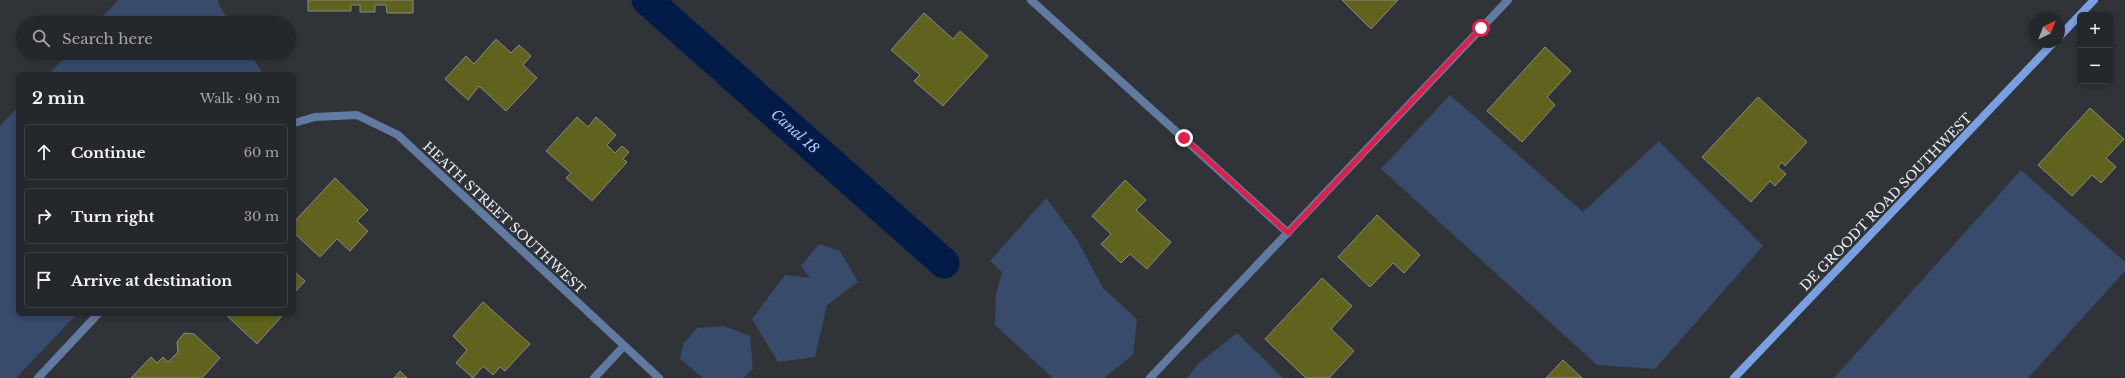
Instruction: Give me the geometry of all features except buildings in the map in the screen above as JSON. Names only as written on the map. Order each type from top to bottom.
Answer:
[{"type":"street","points":[[1030,0],[1288,233]]},
{"type":"street","points":[[1150,378],[1508,0]]},
{"type":"street","points":[[2065,31],[2094,0]]},
{"type":"street","name":"DE GROODT ROAD SOUTHWEST","points":[[1734,378],[2048,48]]},
{"type":"street","name":"HEATH STREET SOUTHWEST","points":[[296,122],[315,117],[356,115],[398,136],[659,378]]},
{"type":"street","points":[[38,378],[96,316]]},
{"type":"street","points":[[594,378],[624,346]]},
{"type":"shaded area","points":[[118,0],[218,0],[219,5],[226,16],[103,16]]},
{"type":"shaded area","points":[[62,60],[254,60],[262,72],[51,72]]},
{"type":"shaded area","points":[[1450,95],[1583,212],[1659,141],[1763,246],[1655,369],[1597,365],[1381,169]]},
{"type":"shaded area","points":[[16,109],[16,316],[75,316],[16,378],[0,378],[0,126]]},
{"type":"shaded area","points":[[2021,170],[2125,262],[2125,271],[2028,378],[1834,378]]},
{"type":"shaded area","points":[[1046,198],[1076,238],[1103,288],[1137,319],[1133,355],[1104,378],[1053,378],[995,325],[996,295],[1002,272],[990,261]]},
{"type":"shaded area","points":[[819,244],[840,251],[858,282],[827,305],[815,357],[778,362],[752,319],[785,275],[810,278],[801,266]]},
{"type":"shaded area","points":[[724,326],[750,336],[753,369],[743,378],[703,378],[680,359],[683,344],[697,328]]},
{"type":"shaded area","points":[[1237,333],[1283,378],[1187,378],[1199,363]]},
{"type":"waterway","name":"Canal 18","points":[[647,0],[944,263]]},
{"type":"route","points":[[1184,138],[1288,233],[1481,28]]}]
